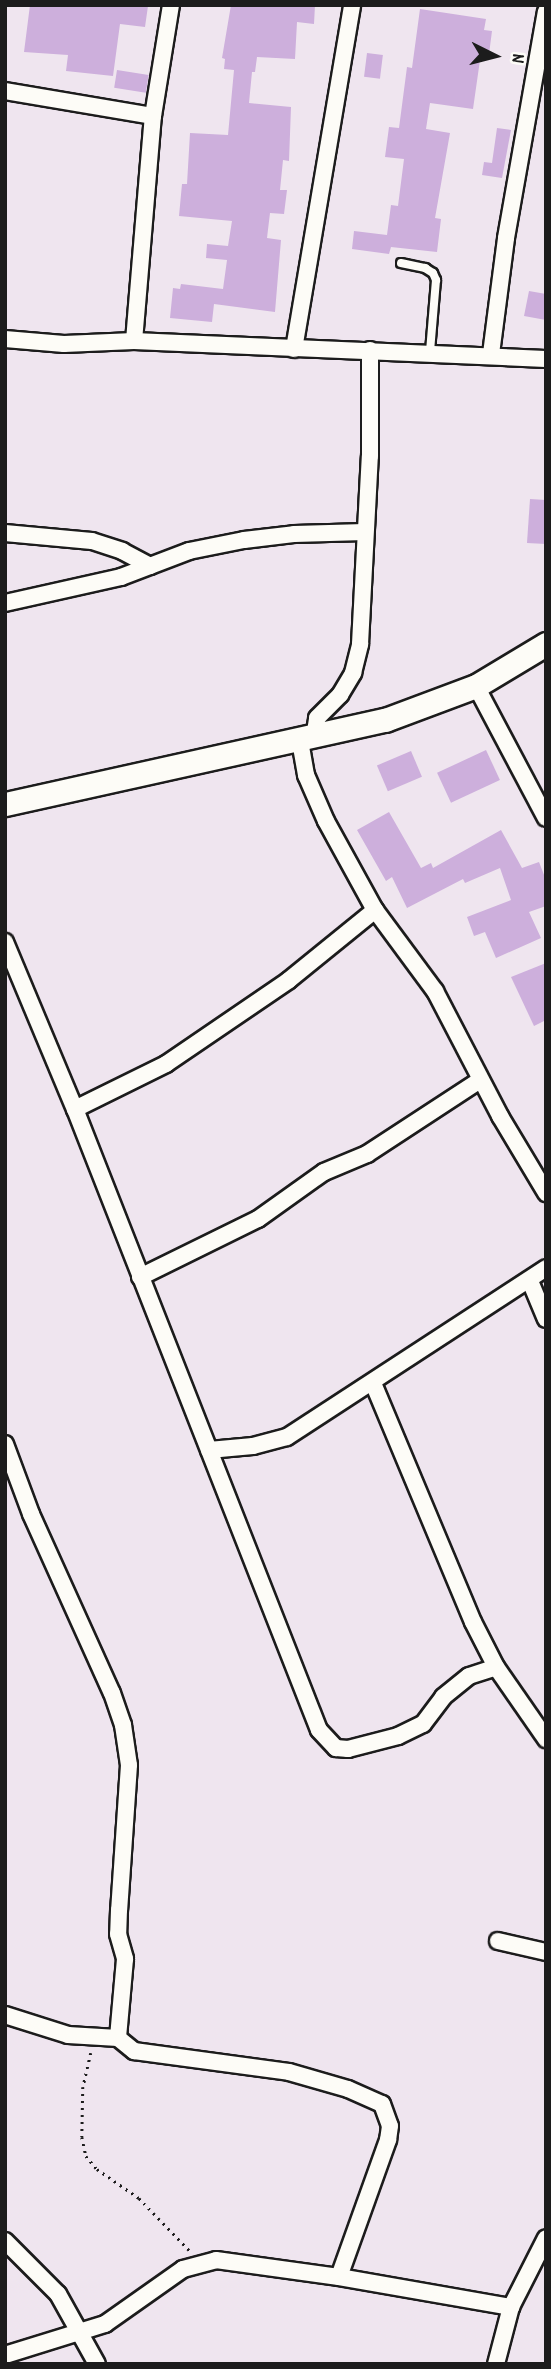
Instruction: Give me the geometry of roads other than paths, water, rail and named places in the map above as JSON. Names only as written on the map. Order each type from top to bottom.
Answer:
[{"type":"street","points":[[134,341],[153,116],[171,5]]},
{"type":"street","points":[[294,349],[352,5]]},
{"type":"street","points":[[491,354],[506,238],[546,11]]},
{"type":"street","points":[[5,91],[153,116]]},
{"type":"street","points":[[5,340],[64,344],[134,341],[294,349],[491,354],[546,359]]},
{"type":"street","points":[[370,350],[370,456],[360,644],[354,673],[340,695],[317,718],[307,740],[306,775],[326,821],[376,910],[435,991],[480,1080],[546,1193]]},
{"type":"street","points":[[5,603],[121,577],[189,551],[244,540],[294,534],[365,532]]},
{"type":"street","points":[[5,533],[92,541],[150,566]]},
{"type":"street","points":[[5,804],[307,740],[385,720],[476,686],[546,644]]},
{"type":"street","points":[[476,686],[546,818]]},
{"type":"street","points":[[75,1109],[166,1064],[289,980],[376,910]]},
{"type":"street","points":[[5,942],[75,1109],[319,1730],[330,1743],[348,1749],[398,1736],[431,1717],[453,1687],[469,1676],[496,1667]]},
{"type":"street","points":[[140,1277],[258,1219],[324,1171],[367,1154],[480,1080]]},
{"type":"street","points":[[209,1450],[253,1446],[287,1437],[530,1281],[546,1268]]},
{"type":"street","points":[[530,1281],[546,1319]]},
{"type":"street","points":[[373,1383],[473,1622],[496,1667],[546,1739]]},
{"type":"street","points":[[5,1444],[31,1514],[112,1693],[123,1725],[129,1765],[118,1934],[125,1959],[118,2038]]},
{"type":"street","points":[[498,1941],[546,1952]]},
{"type":"street","points":[[5,2015],[68,2035],[118,2038],[134,2051],[289,2072],[348,2089],[382,2104],[390,2126],[388,2140],[339,2277]]},
{"type":"street","points":[[496,2364],[512,2307],[546,2238]]},
{"type":"street","points":[[5,2241],[58,2294],[97,2364]]},
{"type":"street","points":[[5,2355],[105,2324],[149,2290],[183,2269],[216,2260],[339,2277],[512,2307]]},
{"type":"lane","points":[[401,263],[425,268],[433,272],[436,280],[430,352]]}]
